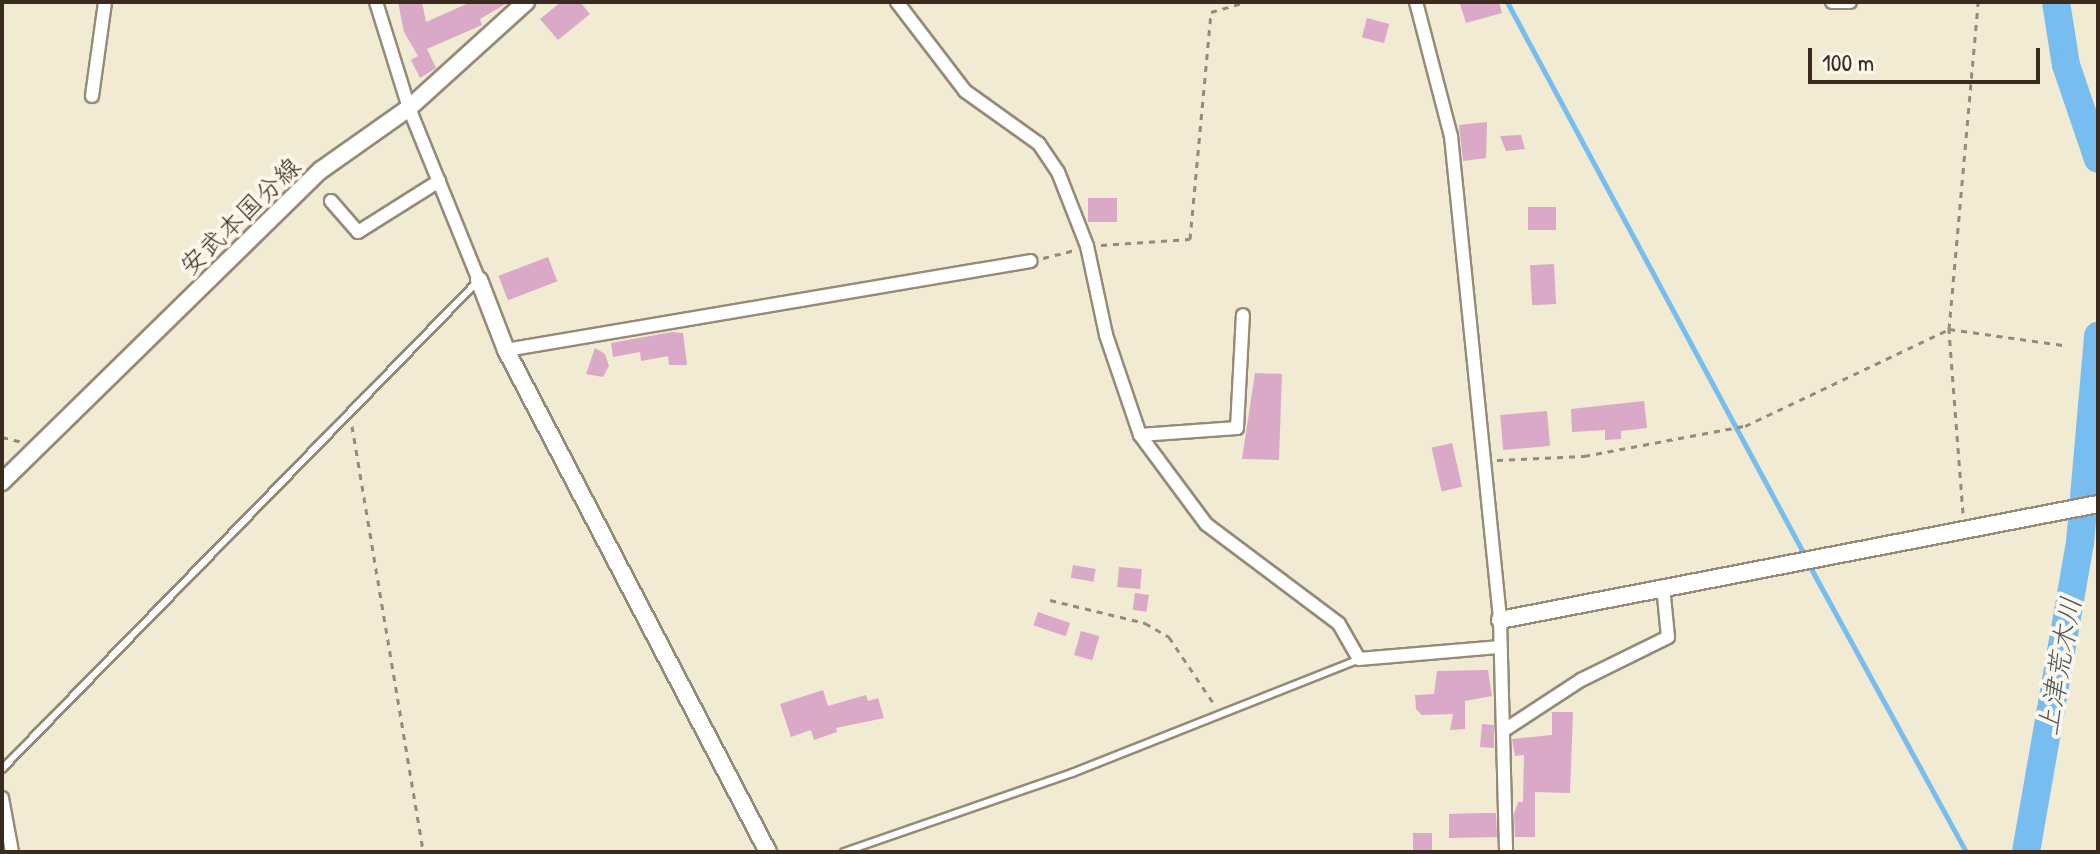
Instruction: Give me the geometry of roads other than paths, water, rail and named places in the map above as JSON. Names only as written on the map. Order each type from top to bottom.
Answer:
[{"type":"street","points":[[92,96],[105,2]]},
{"type":"street","points":[[376,2],[409,108],[506,350],[768,852]]},
{"type":"street","points":[[897,2],[965,91],[1039,144],[1073,201],[1087,246],[1106,335],[1140,435],[1206,524],[1339,624],[1359,659],[1500,647]]},
{"type":"street","points":[[1416,2],[1451,136],[1500,620],[1506,729],[1506,852]]},
{"type":"street","points":[[1832,2],[1850,2]]},
{"type":"street","name":"安武本国分線","points":[[2,482],[321,170],[409,108],[519,5]]},
{"type":"street","points":[[331,201],[358,232],[439,181]]},
{"type":"street","points":[[506,350],[1031,261]]},
{"type":"street","points":[[1140,435],[1237,428],[1243,315]]},
{"type":"street","points":[[1500,620],[2098,504]]},
{"type":"street","points":[[1506,729],[1581,680],[1668,637],[1663,586]]},
{"type":"street","points":[[2,798],[12,852]]},
{"type":"lane","points":[[2,769],[479,280]]},
{"type":"lane","points":[[844,852],[1221,715],[1359,659]]},
{"type":"waterway","points":[[1507,2],[1805,556]]},
{"type":"waterway","points":[[2056,2],[2066,65],[2098,159]]},
{"type":"waterway","name":"上津荒木川","points":[[2026,852],[2080,543],[2098,336]]},
{"type":"waterway","points":[[1809,565],[1966,852]]}]
